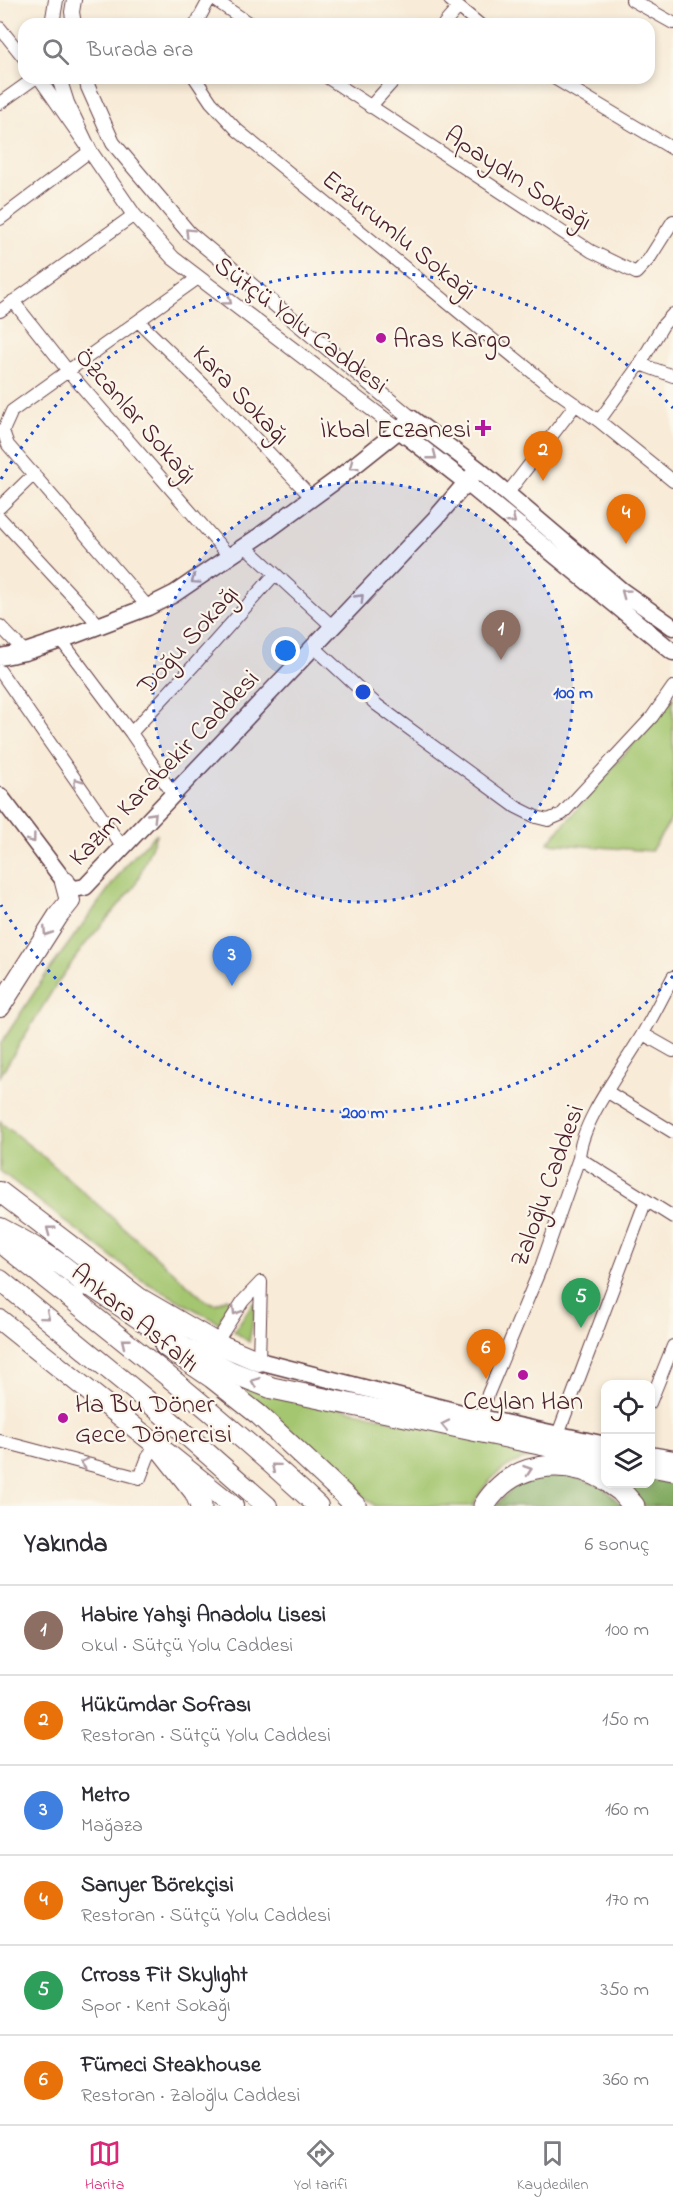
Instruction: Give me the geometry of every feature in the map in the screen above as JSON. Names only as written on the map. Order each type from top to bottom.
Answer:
[{"type":"highway","points":[[0,1007],[58,916],[67,907],[69,901],[65,882]]},
{"type":"highway","points":[[0,1192],[139,1298],[216,1343],[259,1361]]},
{"type":"highway","points":[[0,1228],[28,1243],[184,1348],[231,1372],[272,1388],[601,1457]]},
{"type":"highway","name":"Ankara Asfaltı","points":[[0,1242],[147,1360],[283,1473],[318,1506]]},
{"type":"highway","points":[[75,1275],[112,1310],[212,1378],[259,1415],[356,1506]]},
{"type":"highway","points":[[0,1280],[150,1403],[267,1506]]},
{"type":"highway","points":[[0,1320],[233,1506]]},
{"type":"highway","points":[[157,1444],[195,1492],[201,1506]]},
{"type":"highway","points":[[484,1506],[490,1497],[512,1477],[529,1468],[546,1465],[570,1466],[590,1471],[601,1477]]},
{"type":"highway","points":[[655,1467],[673,1470]]},
{"type":"highway","points":[[617,1488],[634,1506]]},
{"type":"main road","name":"Sütçü Yolu Caddesi","points":[[405,424],[478,469],[622,591],[672,626]]},
{"type":"main road","name":"Sütçü Yolu Caddesi","points":[[405,424],[467,483],[673,652]]},
{"type":"main road","points":[[0,657],[25,652],[100,626],[174,594],[312,498],[405,424]]},
{"type":"main road","name":"Kazım Karabekir Caddesi","points":[[65,882],[74,889],[85,887],[333,627],[478,469]]},
{"type":"main road","points":[[0,796],[65,882]]},
{"type":"main road","points":[[259,1361],[481,1418],[601,1444]]},
{"type":"main road","points":[[655,1456],[673,1459]]},
{"type":"street","points":[[53,18],[56,0]]},
{"type":"street","points":[[73,18],[74,0]]},
{"type":"street","points":[[199,18],[209,0]]},
{"type":"street","points":[[215,0],[241,18]]},
{"type":"street","points":[[632,0],[673,23]]},
{"type":"street","points":[[447,18],[454,4],[472,18]]},
{"type":"street","points":[[2,34],[18,51]]},
{"type":"street","points":[[0,103],[28,84]]},
{"type":"street","name":"Sütçü Yolu Caddesi","points":[[41,84],[134,215],[173,258],[405,424]]},
{"type":"street","name":"Sütçü Yolu Caddesi","points":[[61,84],[67,103],[90,151]]},
{"type":"street","name":"Sütçü Yolu Caddesi","points":[[87,84],[113,143],[189,233],[405,424]]},
{"type":"street","name":"Erzurumlu Sokağı","points":[[199,84],[211,102],[237,130],[548,385],[599,421],[673,481]]},
{"type":"street","name":"Apaydın Sokağı","points":[[337,84],[591,251],[636,273],[649,259],[673,221]]},
{"type":"street","points":[[370,107],[391,84]]},
{"type":"street","points":[[564,84],[673,148]]},
{"type":"street","points":[[0,219],[90,151],[113,143]]},
{"type":"street","points":[[0,311],[134,215]]},
{"type":"street","points":[[148,607],[8,445],[3,431],[12,411],[198,278]]},
{"type":"street","name":"Özcanlar Sokağı","points":[[13,301],[69,372],[229,556]]},
{"type":"street","points":[[599,421],[640,364],[663,325],[673,314]]},
{"type":"street","name":"Kara Sokağı","points":[[139,322],[216,397],[312,498]]},
{"type":"street","points":[[640,364],[673,376]]},
{"type":"street","points":[[507,494],[576,404]]},
{"type":"street","points":[[0,507],[34,474]]},
{"type":"street","points":[[0,518],[100,626]]},
{"type":"street","points":[[245,546],[333,627]]},
{"type":"street","name":"Doğu Sokağı","points":[[131,733],[275,574]]},
{"type":"street","points":[[0,626],[25,652]]},
{"type":"street","points":[[61,640],[131,733],[173,794]]},
{"type":"street","points":[[314,647],[377,705],[516,807],[548,820],[562,814],[652,717],[673,687]]},
{"type":"street","points":[[0,671],[123,848]]},
{"type":"street","name":"Zaloğlu Caddesi","points":[[481,1418],[488,1394],[540,1267],[579,1158],[580,1144],[606,1091],[643,1034],[673,977]]},
{"type":"street","points":[[643,1034],[673,1051]]},
{"type":"street","points":[[606,1091],[673,1132]]},
{"type":"street","points":[[579,1158],[673,1216]]},
{"type":"street","points":[[558,1434],[646,1200]]},
{"type":"street","points":[[216,1343],[243,1301],[261,1282],[259,1361]]},
{"type":"street","points":[[655,1393],[673,1346]]},
{"type":"street","points":[[0,1441],[140,1478],[148,1457],[157,1444]]},
{"type":"green space","points":[[673,697],[673,817],[651,851],[548,843]]},
{"type":"green space","points":[[157,833],[135,886],[82,948],[54,988],[0,1076],[0,1045],[45,976],[129,861]]},
{"type":"green space","points":[[0,1122],[44,1157],[206,1301],[215,1304],[227,1298],[230,1301],[219,1323],[142,1280],[0,1171]]},
{"type":"green space","points":[[253,1303],[256,1305],[249,1342],[234,1331]]},
{"type":"green space","points":[[236,1383],[545,1456],[521,1460],[506,1467],[486,1485],[473,1506],[375,1506]]},
{"type":"green space","points":[[554,1471],[601,1486],[623,1506],[495,1506],[522,1478]]},
{"type":"green space","points":[[655,1472],[673,1476],[673,1506],[643,1506],[629,1488],[655,1488]]},
{"type":"place","name":"Aras Kargo","points":[[381,338]]},
{"type":"place","name":"İkbal Eczanesi","points":[[483,428]]},
{"type":"place","name":"Hükümdar Sofrası","points":[[543,481]]},
{"type":"place","name":"Sarıyer Börekçisi","points":[[626,544]]},
{"type":"place","name":"Habire Yahşi Anadolu Lisesi","points":[[501,660]]},
{"type":"place","name":"Metro","points":[[232,986]]},
{"type":"place","name":"Crross Fit Skylıght","points":[[581,1328]]},
{"type":"place","name":"Ceylan Han","points":[[523,1375]]},
{"type":"place","name":"Fümeci Steakhouse","points":[[486,1379]]},
{"type":"place","name":"Ha Bu Döner Gece Dönercisi","points":[[63,1418]]}]
